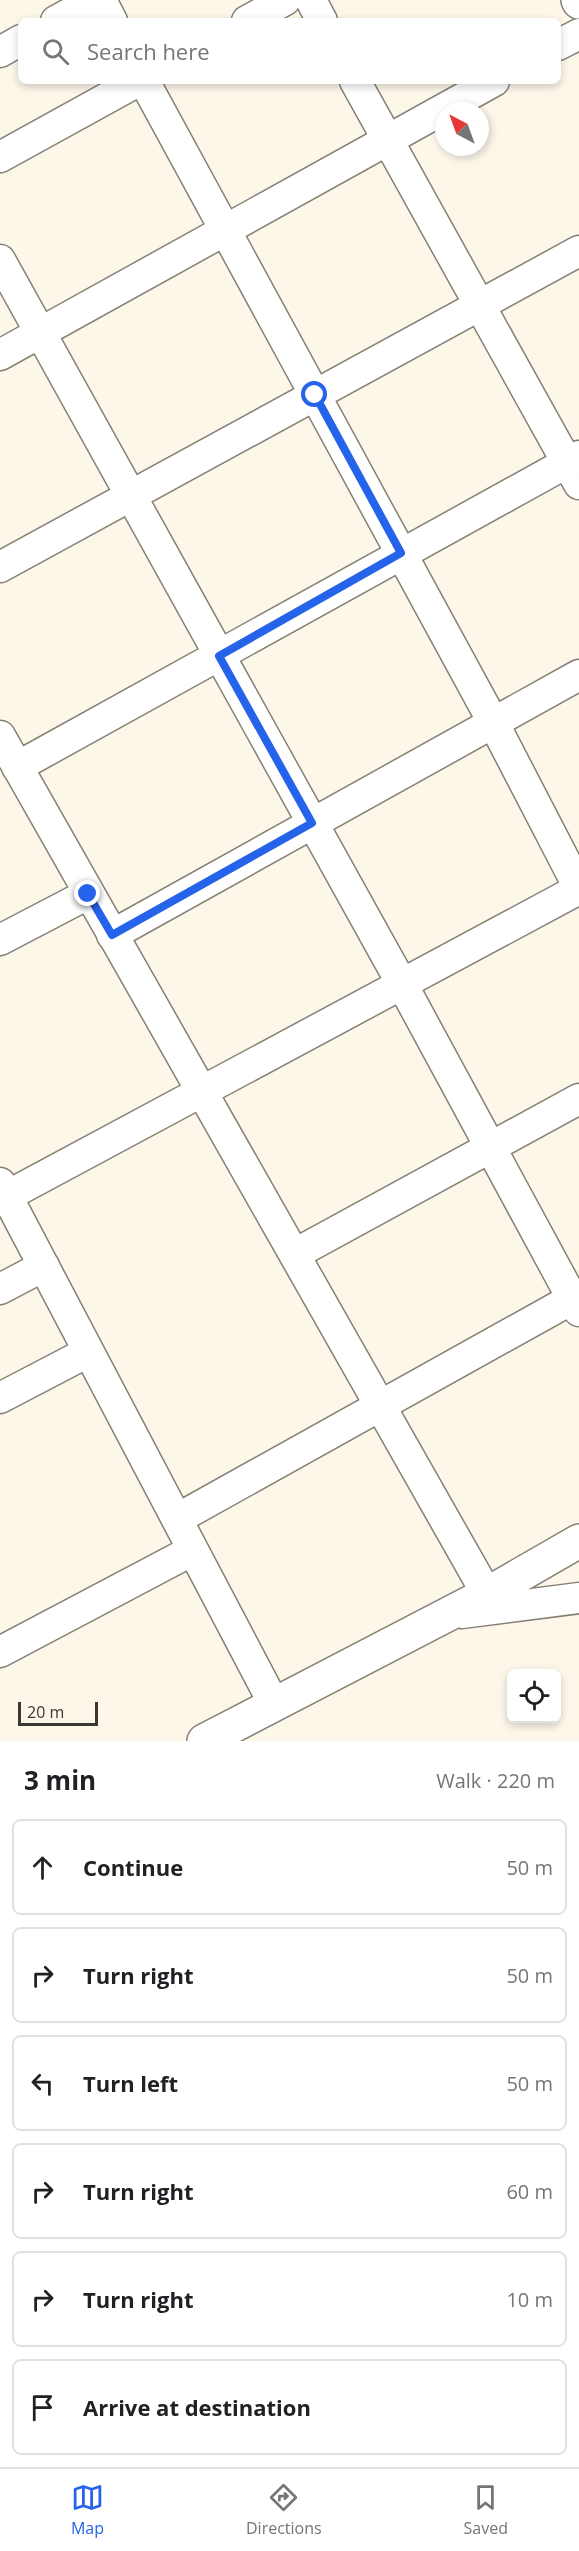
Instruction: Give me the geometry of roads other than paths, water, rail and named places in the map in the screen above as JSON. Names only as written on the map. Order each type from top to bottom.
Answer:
[{"type":"street","points":[[61,18],[94,0]]},
{"type":"street","points":[[101,0],[110,18]]},
{"type":"street","points":[[252,18],[285,0]]},
{"type":"street","points":[[311,0],[320,18]]},
{"type":"street","points":[[561,43],[579,34]]},
{"type":"street","points":[[0,52],[18,42]]},
{"type":"street","points":[[0,157],[133,84]]},
{"type":"street","points":[[146,84],[493,722],[579,888],[201,1092],[4,1190],[274,1704]]},
{"type":"street","points":[[17,766],[401,553],[575,467],[479,305],[358,84]]},
{"type":"street","points":[[0,355],[489,84]]},
{"type":"street","points":[[0,567],[579,251]]},
{"type":"street","points":[[0,260],[577,1301],[380,1406],[177,1519]]},
{"type":"street","points":[[112,935],[579,675]]},
{"type":"street","points":[[0,736],[486,1594]]},
{"type":"street","points":[[0,940],[88,894]]},
{"type":"street","points":[[295,1254],[579,1099]]},
{"type":"street","points":[[0,1289],[44,1266]]},
{"type":"street","points":[[0,1398],[88,1352]]},
{"type":"street","points":[[204,1741],[486,1594],[579,1540]]},
{"type":"street","points":[[0,1652],[193,1550]]},
{"type":"street","points":[[444,1616],[579,1598]]}]
